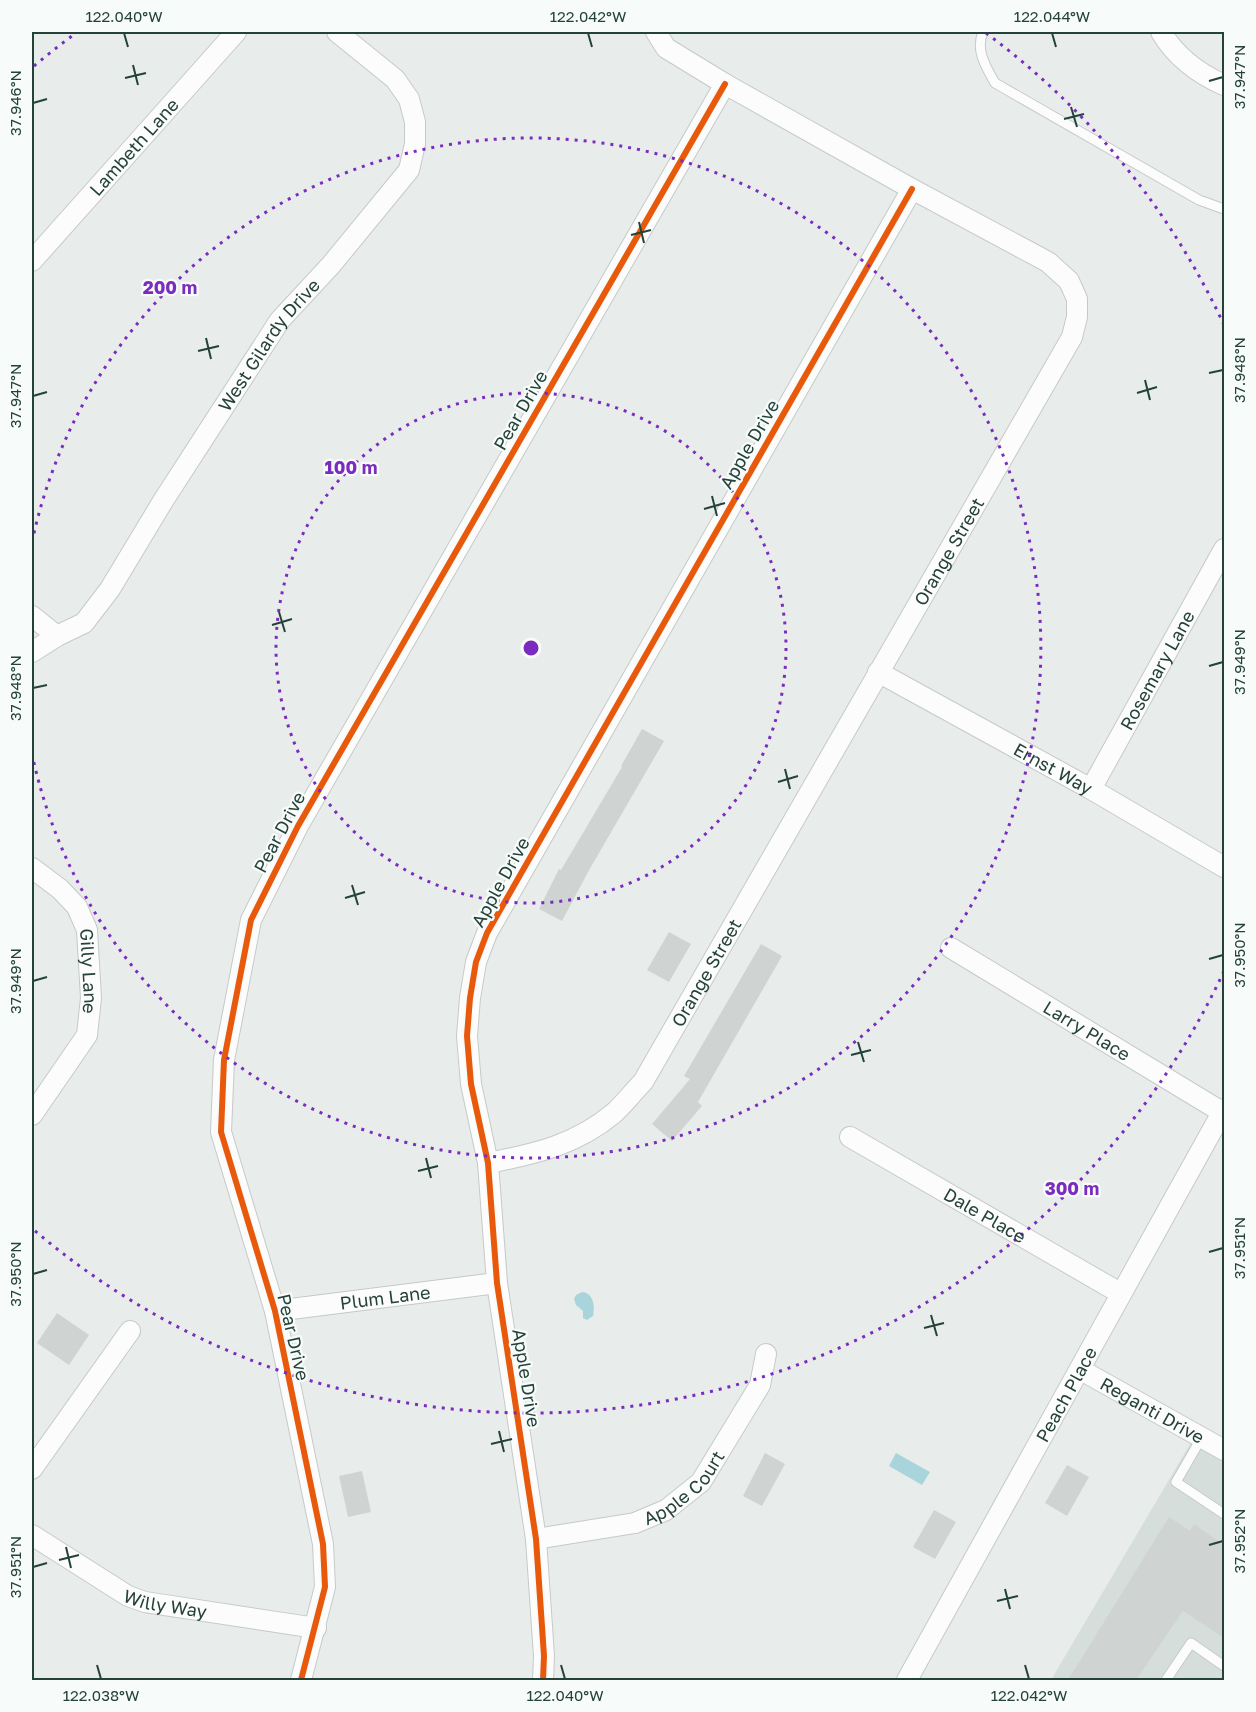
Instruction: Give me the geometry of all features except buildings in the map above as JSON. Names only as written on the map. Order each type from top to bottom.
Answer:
[{"type":"street","name":"Lambeth Lane","points":[[32,261],[236,32]]},
{"type":"street","name":"West Gilardy Drive","points":[[32,652],[84,623],[110,589],[163,501],[280,320],[331,265],[409,170],[415,144],[415,122],[409,99],[395,79],[337,32]]},
{"type":"street","name":"Orange Street","points":[[488,1163],[537,1154],[571,1140],[613,1113],[643,1082],[1072,337],[1077,317],[1077,299],[1069,281],[1048,262],[725,84],[666,48],[656,32]]},
{"type":"street","points":[[1161,32],[1180,58],[1224,85]]},
{"type":"street","name":"Pear Drive","points":[[301,1680],[325,1587],[323,1544],[275,1311],[220,1132],[224,1060],[251,920],[304,815],[725,84]]},
{"type":"street","name":"Apple Drive","points":[[543,1680],[544,1656],[536,1539],[497,1283],[488,1163],[471,1084],[467,1036],[476,962],[487,933],[912,189]]},
{"type":"street","name":"Rosemary Lane","points":[[1090,789],[1224,549]]},
{"type":"street","points":[[32,616],[57,636]]},
{"type":"street","name":"Ernst Way","points":[[878,672],[1090,789],[1224,867]]},
{"type":"street","name":"Gilly Lane","points":[[32,868],[60,889],[77,907],[87,930],[91,998],[87,1035],[32,1115]]},
{"type":"street","name":"Larry Place","points":[[951,948],[1223,1111]]},
{"type":"street","name":"Peach Place","points":[[907,1680],[1223,1111]]},
{"type":"street","name":"Dale Place","points":[[850,1137],[1120,1293]]},
{"type":"street","name":"Plum Lane","points":[[275,1311],[497,1283]]},
{"type":"street","points":[[32,1469],[130,1331]]},
{"type":"street","name":"Apple Court","points":[[536,1539],[635,1523],[666,1510],[701,1482],[760,1385],[766,1354]]},
{"type":"street","name":"Reganti Drive","points":[[1081,1370],[1224,1450]]},
{"type":"street","name":"Willy Way","points":[[32,1535],[128,1596],[145,1602],[316,1628]]},
{"type":"lane","points":[[983,32],[980,38],[982,60],[995,83],[1199,200],[1224,209]]},
{"type":"lane","points":[[1202,1437],[1176,1482],[1224,1514]]},
{"type":"lane","points":[[1166,1680],[1191,1643],[1224,1666]]},
{"type":"shaded area","points":[[1196,1434],[1224,1450],[1224,1680],[1051,1680]]},
{"type":"water","points":[[582,1292],[589,1295],[594,1305],[593,1316],[587,1320],[583,1318],[583,1311],[576,1305],[574,1299]]},
{"type":"water","points":[[896,1453],[930,1472],[922,1485],[889,1466]]},
{"type":"cycle path","points":[[301,1680],[325,1587],[323,1544],[275,1311],[221,1132],[224,1060],[251,920],[298,826],[725,84]]},
{"type":"cycle path","points":[[543,1680],[544,1656],[536,1539],[497,1283],[488,1163],[471,1084],[467,1036],[476,962],[487,933],[912,189]]}]
